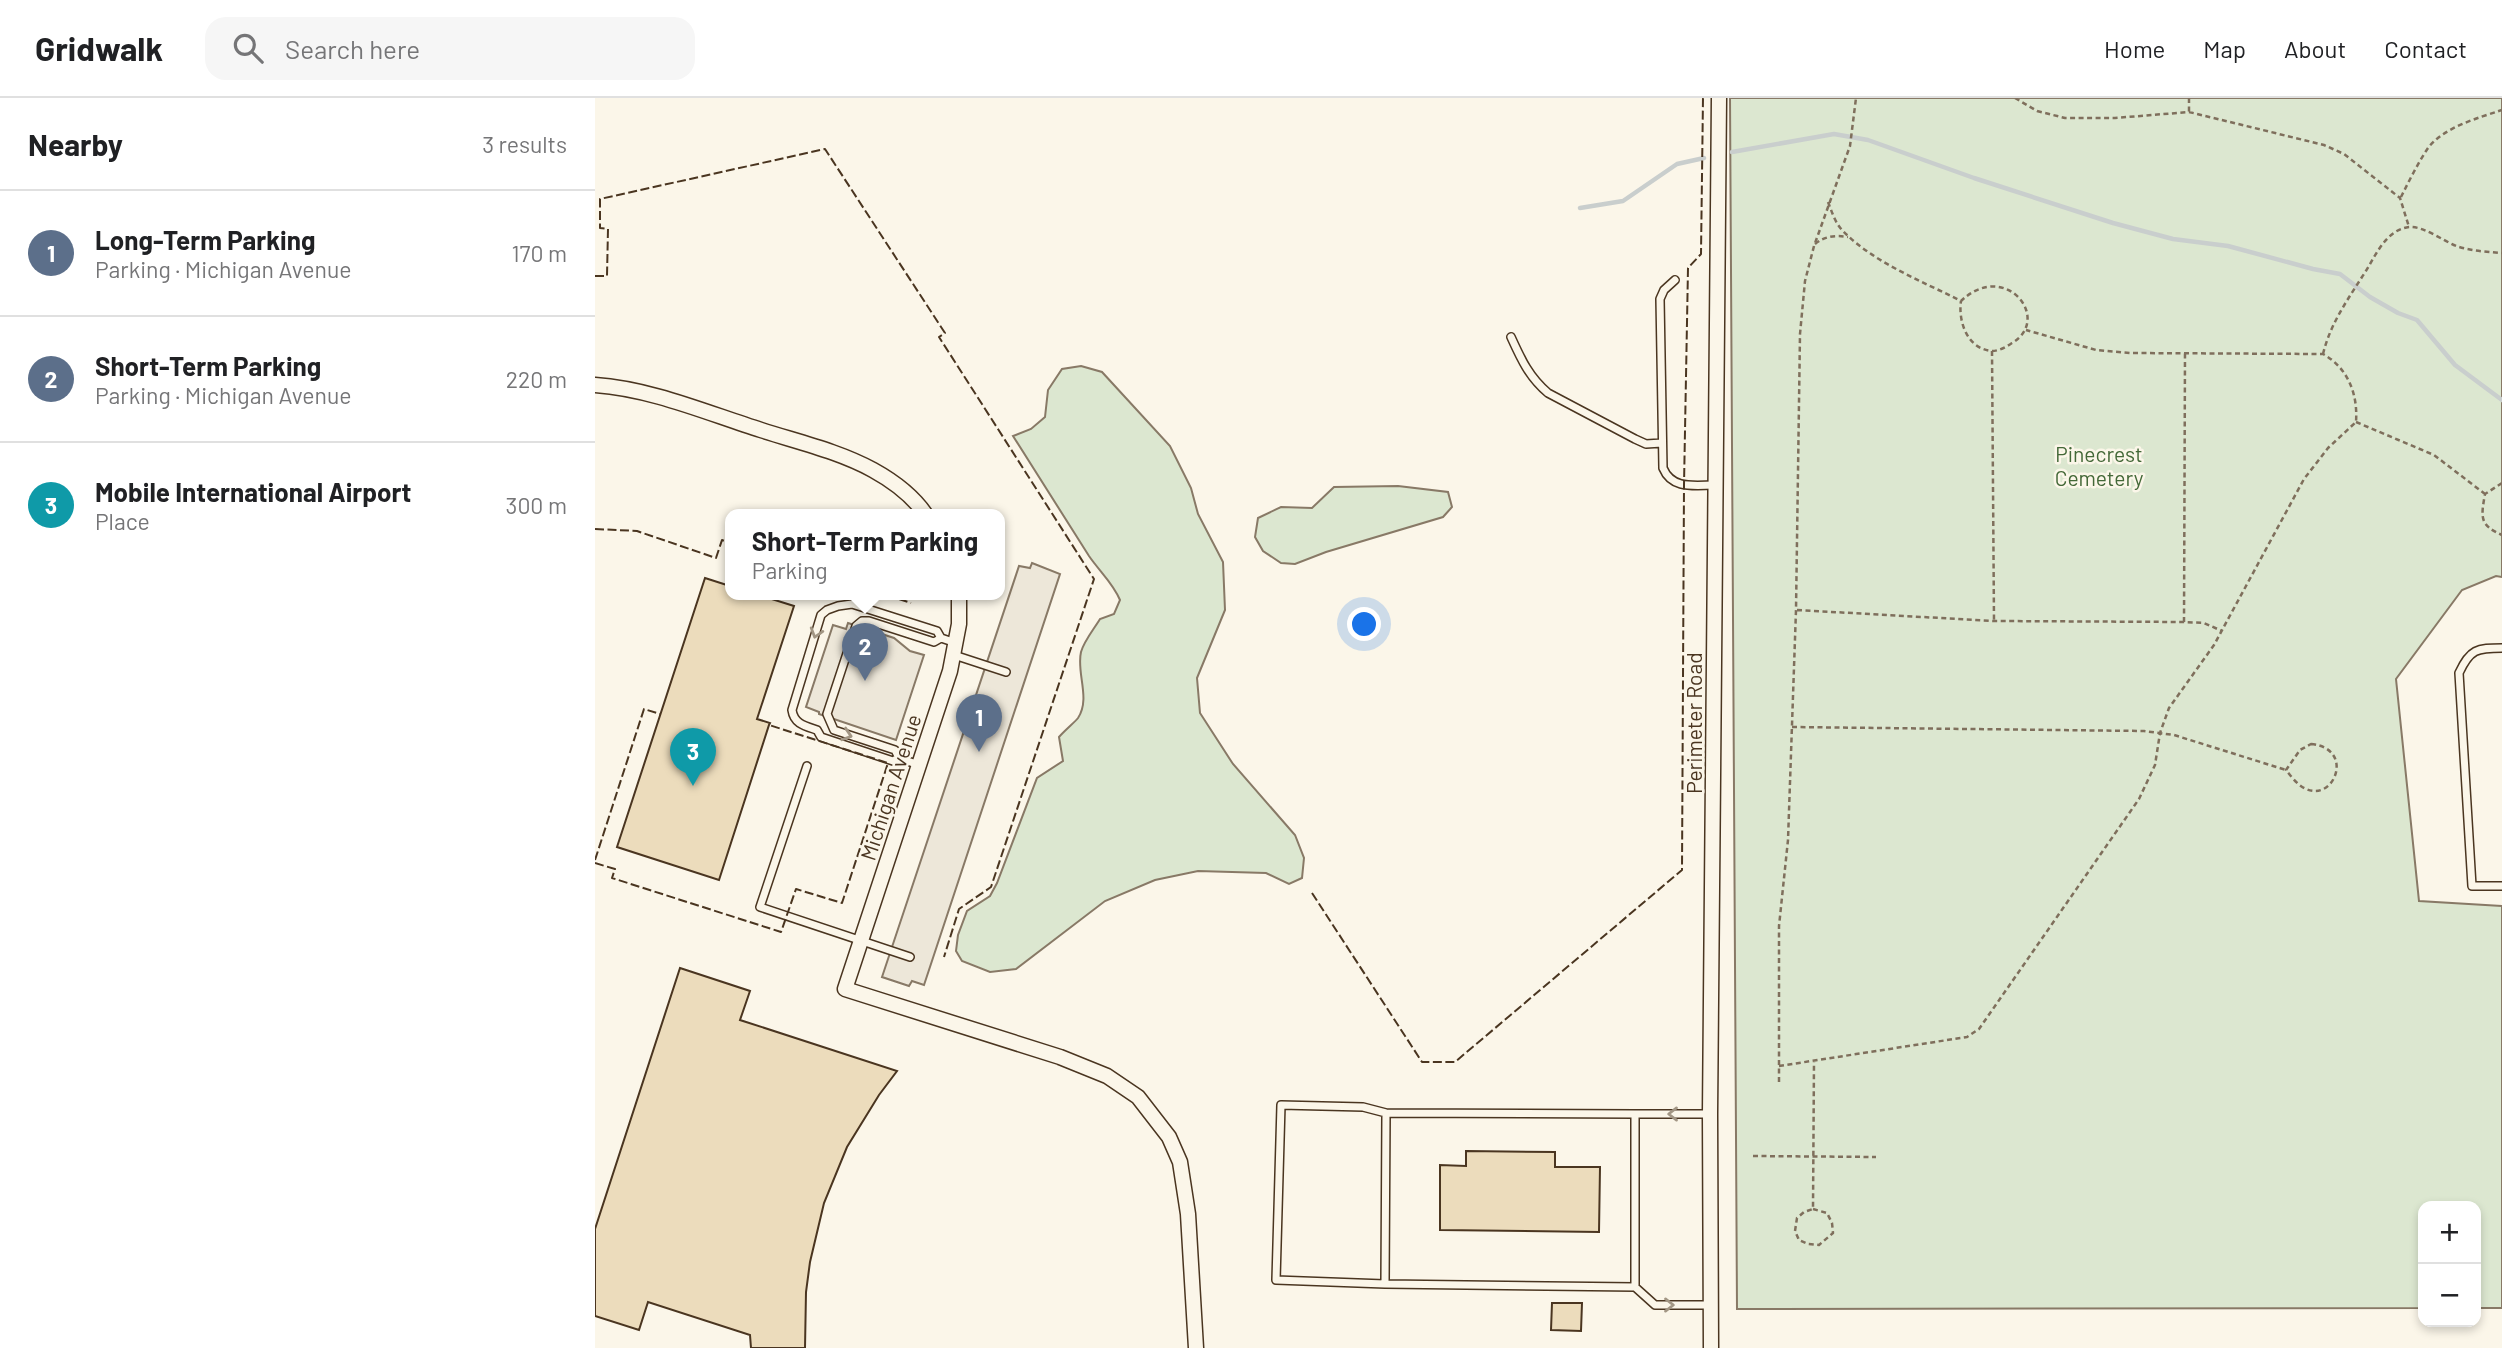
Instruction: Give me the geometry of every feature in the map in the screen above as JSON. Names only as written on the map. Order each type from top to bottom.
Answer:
[{"type":"street","name":"Perimeter Road","points":[[1711,1348],[1710,1114],[1719,98]]},
{"type":"street","points":[[595,385],[621,388],[679,404],[852,460],[892,482],[909,495],[921,509]]},
{"type":"street","name":"Michigan Avenue","points":[[959,600],[955,649],[845,989],[1060,1057],[1107,1076],[1138,1097],[1169,1137],[1180,1162],[1188,1214],[1196,1348]]},
{"type":"lane","points":[[1675,280],[1664,290],[1660,299],[1663,468],[1667,478],[1675,484],[1716,485]]},
{"type":"lane","points":[[1511,337],[1524,367],[1548,393],[1646,444],[1662,443]]},
{"type":"lane","points":[[919,765],[898,758],[893,761],[821,737],[817,730],[802,725],[793,717],[792,710],[821,615],[838,606],[852,604],[937,631],[941,638],[955,649],[1006,672]]},
{"type":"lane","points":[[898,758],[895,750],[834,730],[828,722],[827,714],[856,626],[862,621],[869,621],[934,642],[941,638]]},
{"type":"lane","points":[[2502,648],[2480,648],[2466,658],[2459,673],[2472,886],[2502,886]]},
{"type":"lane","points":[[807,766],[760,908],[910,957]]},
{"type":"lane","points":[[1710,1114],[1386,1113],[1363,1107],[1281,1105],[1276,1280],[1635,1287],[1655,1305],[1710,1305]]},
{"type":"lane","points":[[1385,1284],[1386,1113]]},
{"type":"lane","points":[[1635,1114],[1635,1287]]},
{"type":"path","points":[[1779,1082],[1779,926],[1788,840],[1796,610],[1800,334],[1805,281],[1828,202],[1850,146],[1856,98]]},
{"type":"path","points":[[2015,98],[2037,111],[2065,118],[2115,118],[2189,111],[2324,145],[2344,154],[2400,198],[2409,227]]},
{"type":"path","points":[[2189,98],[2189,111]]},
{"type":"path","points":[[2400,198],[2430,146],[2470,121],[2502,110]]},
{"type":"path","points":[[1828,202],[1841,230],[1851,238],[1900,271],[1961,301]]},
{"type":"path","points":[[2323,354],[2336,318],[2351,292],[2384,242],[2396,232],[2409,227],[2424,230],[2462,248],[2502,254]]},
{"type":"path","points":[[1814,246],[1823,238],[1839,235],[1851,238]]},
{"type":"path","points":[[1994,286],[2008,290],[2018,297],[2025,308],[2026,330],[2018,340],[2004,348],[1992,351],[1980,347],[1967,336],[1960,313],[1961,301],[1981,288],[1994,286]]},
{"type":"path","points":[[1779,1066],[1967,1037],[1979,1029],[2139,799],[2155,765],[2159,733],[2169,708],[2222,631],[2304,479],[2328,448],[2355,422],[2357,405],[2347,378],[2335,361],[2323,354],[2185,354],[2096,350],[2026,330]]},
{"type":"path","points":[[1992,351],[1994,621]]},
{"type":"path","points":[[2184,622],[2185,354]]},
{"type":"path","points":[[2355,422],[2434,455],[2485,494]]},
{"type":"path","points":[[2502,482],[2485,494],[2481,515],[2488,530],[2502,535]]},
{"type":"path","points":[[1796,610],[1994,621],[2184,622],[2204,623],[2222,631]]},
{"type":"path","points":[[1792,727],[2144,731],[2174,735],[2286,769],[2304,789],[2313,791],[2325,789],[2333,781],[2337,761],[2332,752],[2323,745],[2311,744],[2300,750],[2286,769]]},
{"type":"path","points":[[1813,1209],[1814,1061]]},
{"type":"path","points":[[1753,1156],[1877,1157]]},
{"type":"path","points":[[1813,1209],[1827,1213],[1832,1223],[1833,1233],[1819,1245],[1799,1240],[1795,1231],[1797,1218],[1813,1209]]},
{"type":"green space","name":"Pinecrest Cemetery","points":[[1730,98],[2502,98],[2502,577],[2496,576],[2462,590],[2396,679],[2419,901],[2502,906],[2502,1308],[2481,1308],[2481,1201],[2418,1201],[2418,1308],[1737,1309]]},
{"type":"green space","points":[[1081,366],[1102,372],[1170,446],[1191,488],[1198,514],[1223,562],[1225,610],[1197,678],[1200,713],[1233,764],[1295,835],[1304,858],[1302,878],[1289,884],[1266,873],[1198,871],[1155,880],[1105,901],[1016,969],[990,972],[962,961],[956,951],[958,935],[967,911],[990,896],[997,883],[1037,778],[1063,761],[1059,737],[1078,718],[1082,710],[1082,648],[1100,619],[1114,614],[1120,600],[1013,436],[1031,429],[1045,417],[1048,390],[1062,369]]},
{"type":"green space","points":[[1398,486],[1448,492],[1452,507],[1443,517],[1295,564],[1281,563],[1263,551],[1255,537],[1258,518],[1281,507],[1312,508],[1334,487]]},
{"type":"shaded area","points":[[1032,563],[1060,574],[924,985],[912,981],[909,986],[882,977],[1019,566],[1030,568]]},
{"type":"shaded area","points":[[848,623],[894,638],[910,651],[924,655],[896,740],[806,707],[833,625],[846,629]]},
{"type":"building","points":[[705,578],[725,584],[725,600],[775,600],[794,606],[757,719],[770,723],[719,880],[617,847]]},
{"type":"building","points":[[680,968],[750,991],[740,1020],[897,1071],[847,1147],[824,1203],[806,1292],[805,1348],[751,1348],[750,1335],[648,1302],[639,1330],[595,1316],[595,1229]]},
{"type":"building","points":[[1466,1151],[1555,1152],[1555,1167],[1600,1167],[1599,1232],[1440,1230],[1440,1165],[1466,1166]]},
{"type":"building","points":[[1552,1303],[1582,1303],[1581,1331],[1551,1330]]},
{"type":"waterway","points":[[1732,152],[1834,134],[1868,140],[2113,223],[2173,239],[2228,246],[2340,274],[2370,297],[2417,320],[2455,365],[2502,400]]},
{"type":"waterway","points":[[1580,208],[1623,201],[1677,164],[1704,158]]},
{"type":"fence","points":[[1312,893],[1422,1062],[1455,1062],[1682,870],[1688,268],[1701,254],[1703,98]]},
{"type":"fence","points":[[595,276],[607,276],[608,229],[600,228],[600,199],[825,149],[945,333],[939,337],[1094,579],[991,887],[959,909],[944,957]]},
{"type":"fence","points":[[595,529],[637,531],[716,558],[722,540],[725,541]]},
{"type":"fence","points":[[902,600],[911,603]]},
{"type":"fence","points":[[595,860],[644,709],[660,714]]},
{"type":"fence","points":[[595,863],[615,869],[612,878],[781,932],[796,889],[842,903],[888,763],[769,725]]},
{"type":"place","name":"Short-Term Parking","points":[[865,681]]},
{"type":"place","name":"Long-Term Parking","points":[[979,752]]},
{"type":"place","name":"Mobile International Airport","points":[[693,786]]}]
